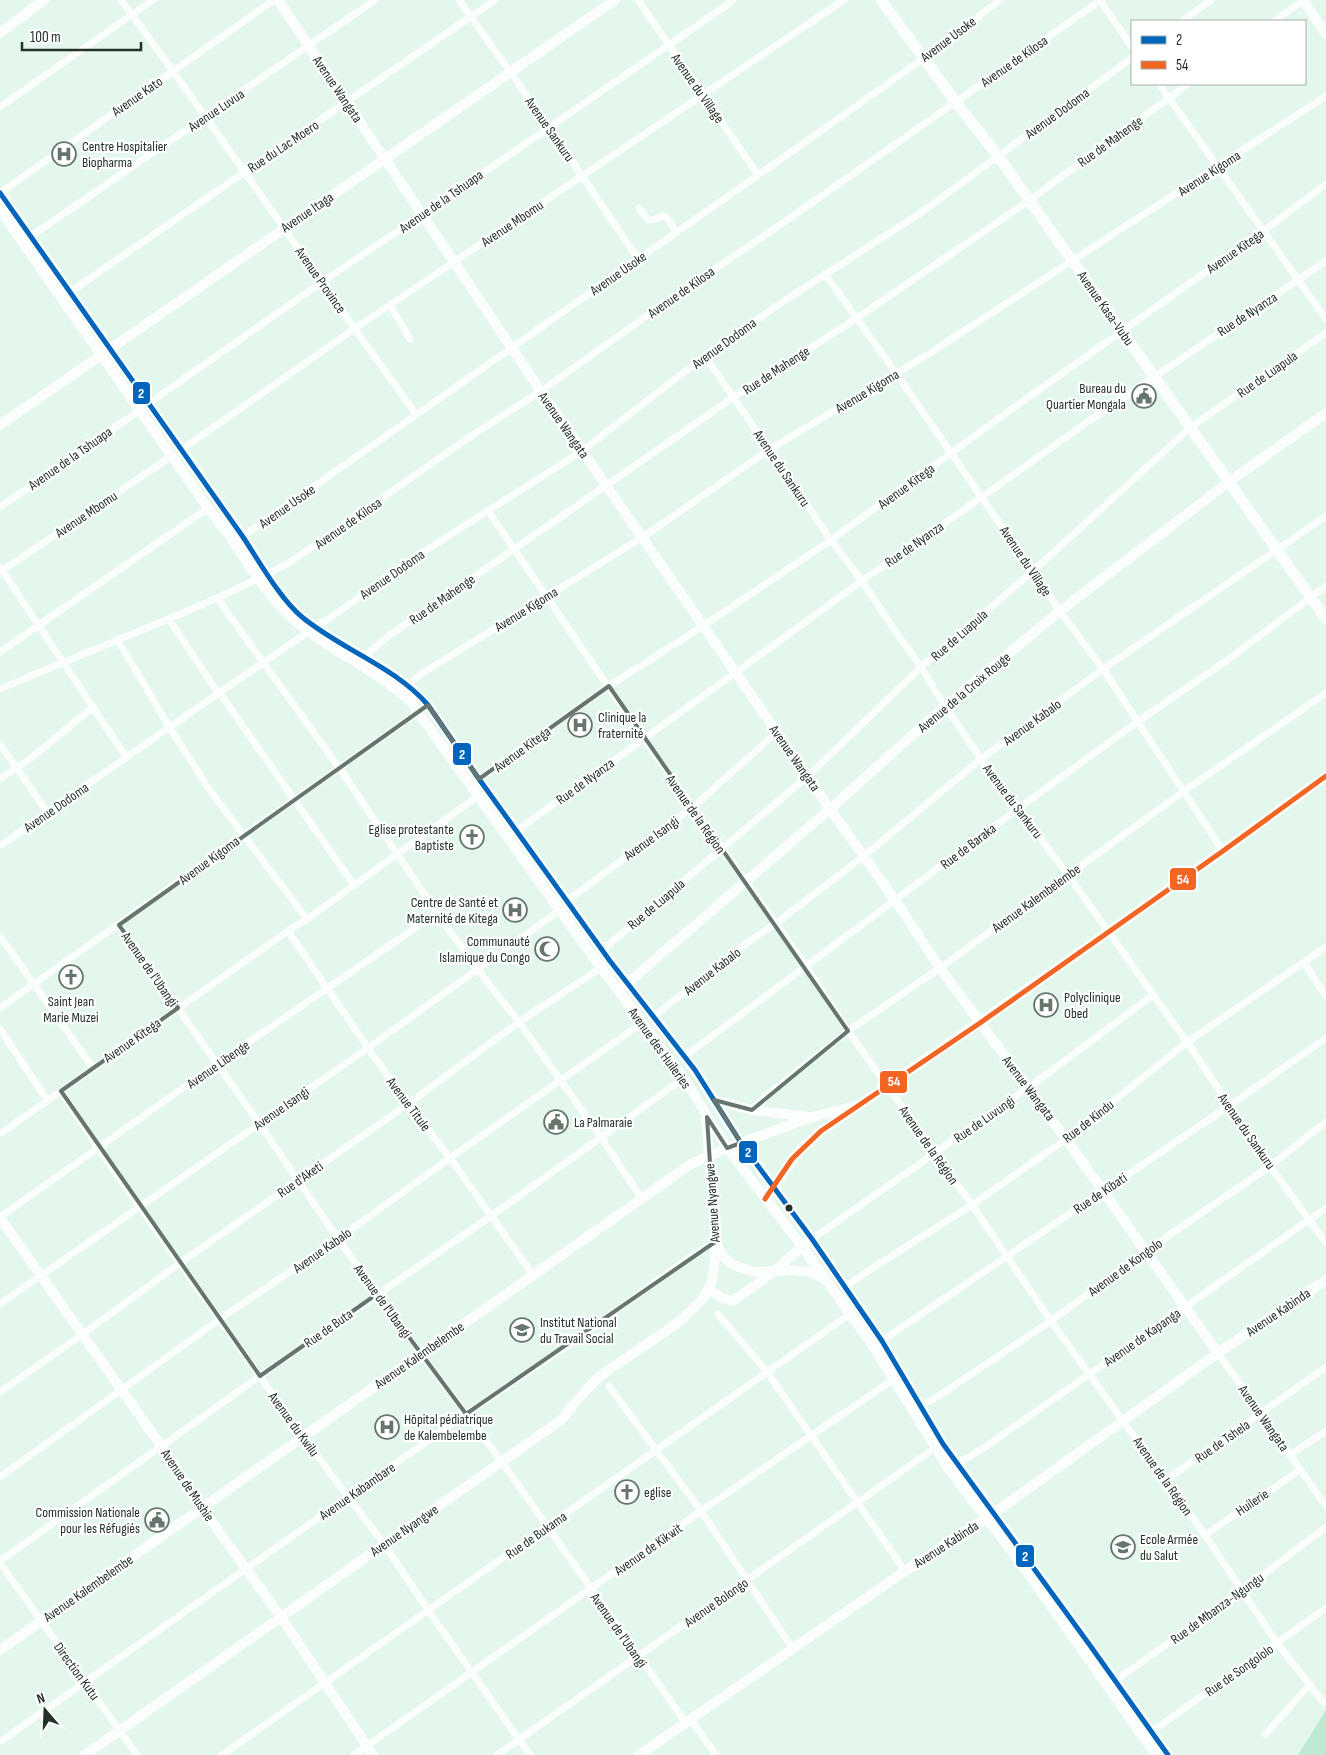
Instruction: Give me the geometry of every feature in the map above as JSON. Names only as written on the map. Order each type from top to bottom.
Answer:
[{"type":"main road","name":"Avenue Kasa-Vubu","points":[[881,0],[1030,200],[1326,619]]},
{"type":"street","points":[[0,33],[44,0]]},
{"type":"street","name":"Avenue Province","points":[[121,0],[245,171],[354,329],[416,414]]},
{"type":"street","points":[[0,107],[153,0]]},
{"type":"street","name":"Avenue Kato","points":[[0,193],[274,0]]},
{"type":"street","name":"Avenue Wangata","points":[[278,0],[512,349],[736,674],[895,900],[940,968],[1066,1138],[1326,1506]]},
{"type":"street","name":"Avenue Luvua","points":[[22,242],[375,0]]},
{"type":"street","name":"Avenue Sankuru","points":[[459,0],[549,126],[638,259]]},
{"type":"street","name":"Rue du Lac Moero","points":[[70,292],[495,0]]},
{"type":"street","name":"Avenue Itaga","points":[[0,425],[615,0]]},
{"type":"street","name":"Avenue du Village","points":[[638,0],[758,175]]},
{"type":"street","name":"Avenue de la Tshuapa","points":[[0,507],[322,282],[734,0]]},
{"type":"street","name":"Avenue Mbomu","points":[[182,450],[354,329],[844,0]]},
{"type":"street","name":"Avenue Usoke","points":[[239,540],[924,58],[1000,0]]},
{"type":"street","points":[[1101,0],[1131,45]]},
{"type":"street","name":"Avenue de Kilosa","points":[[0,689],[63,661],[169,620],[289,563],[471,436],[541,391],[1101,0]]},
{"type":"street","points":[[1183,20],[1211,0]]},
{"type":"street","points":[[1275,20],[1303,0],[1326,34]]},
{"type":"street","name":"Avenue Dodoma","points":[[0,846],[219,692],[333,616],[409,561],[582,451],[705,356],[781,303],[922,212],[1131,59]]},
{"type":"street","points":[[1159,85],[1326,319]]},
{"type":"street","name":"Rue de Mahenge","points":[[364,657],[387,636],[734,397],[857,318],[1030,200],[1187,85]]},
{"type":"street","name":"Avenue Kigoma","points":[[408,686],[421,674],[643,537],[770,449],[930,353],[1326,96]]},
{"type":"street","name":"Avenue Kitega","points":[[479,779],[609,686],[703,626],[831,540],[1122,330],[1262,232],[1326,184]]},
{"type":"street","name":"Avenue des Huileries","points":[[0,193],[70,292],[106,353]]},
{"type":"street","points":[[639,208],[648,220],[663,216],[667,218],[677,232]]},
{"type":"street","name":"Avenue des Huileries","points":[[0,210],[144,407],[172,456],[208,508],[239,540]]},
{"type":"street","name":"Rue de Nyanza","points":[[512,834],[982,496],[1155,376],[1326,261]]},
{"type":"street","name":"Avenue du Village","points":[[825,274],[1103,670],[1223,851]]},
{"type":"street","points":[[390,306],[410,339]]},
{"type":"street","name":"Rue de Luapula","points":[[602,950],[808,776],[922,667],[1033,571],[1191,427],[1326,333]]},
{"type":"street","name":"Avenue du Sankuru","points":[[705,356],[831,540],[922,667],[945,706],[982,759],[1068,875],[1187,1042],[1270,1166],[1326,1242]]},
{"type":"street","name":"Avenue des Huileries","points":[[144,407],[182,450],[262,577],[312,629],[401,692],[411,702],[478,796],[567,901],[627,984],[685,1056],[741,1143],[846,1287],[877,1343],[894,1379],[935,1448],[990,1516]]},
{"type":"street","name":"Avenue de la Croix Rouge","points":[[619,991],[830,809],[945,706],[1060,611],[1230,481],[1326,413]]},
{"type":"street","name":"Avenue Mbomu","points":[[1,570],[172,456]]},
{"type":"street","points":[[0,652],[208,508]]},
{"type":"street","name":"Avenue de la Région","points":[[488,511],[644,739],[806,966],[848,1031],[972,1205],[1051,1321],[1205,1535],[1277,1642],[1322,1702]]},
{"type":"street","name":"Avenue Kabalo","points":[[654,1016],[748,942],[775,924],[864,856],[982,759],[1103,670],[1326,516]]},
{"type":"street","points":[[1,570],[126,757]]},
{"type":"street","name":"Rue de Baraka","points":[[685,1056],[1019,808],[1137,722],[1226,661],[1326,586]]},
{"type":"street","points":[[217,598],[340,769],[437,913],[478,970],[519,1022],[642,1199]]},
{"type":"street","points":[[169,620],[354,885]]},
{"type":"street","name":"Avenue des Huileries","points":[[312,629],[364,657],[408,686],[428,705],[479,779],[560,910],[684,1078],[727,1148],[802,1246],[850,1314],[877,1343],[1023,1566],[1111,1684],[1168,1755]]},
{"type":"street","points":[[117,639],[209,789],[307,919]]},
{"type":"street","name":"Avenue Kalembelembe","points":[[752,1110],[766,1096],[848,1031],[940,968],[1184,791],[1326,693]]},
{"type":"street","name":"Avenue Kigoma","points":[[0,1008],[295,801],[428,705]]},
{"type":"street","points":[[0,779],[30,759],[92,708]]},
{"type":"street","name":"Avenue Isangi","points":[[567,901],[693,807],[777,732]]},
{"type":"street","points":[[0,744],[48,813]]},
{"type":"street","points":[[765,1199],[800,1150],[821,1131],[980,1023],[1326,776]]},
{"type":"street","name":"Avenue Kitega","points":[[0,1134],[307,919],[478,796]]},
{"type":"street","name":"Avenue Isangi","points":[[0,1304],[368,1048],[560,910]]},
{"type":"street","name":"Avenue Libenge","points":[[0,1217],[217,1064],[437,913]]},
{"type":"street","name":"Avenue de l'Ubangi","points":[[119,925],[259,1122],[338,1240],[502,1462],[638,1657],[716,1755]]},
{"type":"street","name":"Avenue Titule","points":[[288,931],[368,1048],[450,1158],[533,1275]]},
{"type":"street","name":"Avenue Kitega","points":[[0,936],[92,1068]]},
{"type":"street","name":"Rue de Kindu","points":[[846,1287],[972,1205],[1066,1138],[1187,1042],[1326,947]]},
{"type":"street","points":[[1304,963],[1326,996]]},
{"type":"street","name":"Rue d'Aketi","points":[[0,1392],[180,1263],[408,1104],[519,1022],[601,968]]},
{"type":"street","name":"Rue de Luvungi","points":[[812,1239],[1028,1088],[1153,995]]},
{"type":"street","name":"Avenue Kabalo","points":[[0,1477],[220,1319],[338,1240],[450,1158],[642,1023]]},
{"type":"street","points":[[0,1029],[47,1100]]},
{"type":"street","name":"Rue de Kibati","points":[[877,1343],[1229,1106],[1326,1038]]},
{"type":"street","name":"Rue de Buta","points":[[0,1562],[260,1376],[492,1216],[684,1078]]},
{"type":"street","name":"Avenue du Kwilu","points":[[61,1091],[98,1148],[303,1437],[384,1544],[530,1755]]},
{"type":"street","points":[[714,1100],[752,1110],[812,1117]]},
{"type":"street","name":"Avenue Kalembelembe","points":[[0,1650],[691,1164],[727,1148],[812,1117],[860,1105]]},
{"type":"street","name":"Avenue Nyangwe","points":[[85,1755],[561,1420],[591,1384],[684,1316],[696,1305],[709,1289],[715,1266],[706,1115]]},
{"type":"street","name":"Avenue de Kongolo","points":[[919,1405],[934,1399],[1051,1321],[1146,1251],[1270,1166],[1326,1122]]},
{"type":"street","name":"Avenue de Kapanga","points":[[956,1463],[991,1443],[1326,1208]]},
{"type":"street","name":"Avenue de Mushie","points":[[0,1217],[122,1389],[202,1508],[281,1617],[370,1751]]},
{"type":"street","points":[[709,1289],[722,1298],[733,1302],[775,1271],[812,1239]]},
{"type":"street","points":[[715,1242],[722,1256],[732,1264],[755,1272],[790,1270],[809,1272],[826,1280]]},
{"type":"street","name":"Avenue Kabambare","points":[[0,1742],[247,1570],[348,1496],[577,1339],[683,1262],[715,1242]]},
{"type":"street","name":"Avenue Kabinda","points":[[639,1755],[905,1571],[990,1516],[1218,1353],[1326,1280]]},
{"type":"street","points":[[718,1314],[767,1372],[905,1571]]},
{"type":"street","name":"Rue de Bukama","points":[[222,1755],[850,1314]]},
{"type":"street","name":"Rue de Tshela","points":[[1166,1480],[1326,1367]]},
{"type":"street","name":"Avenue de Kikwit","points":[[354,1755],[370,1751],[471,1672],[700,1511],[894,1379]]},
{"type":"street","points":[[609,1386],[700,1511],[793,1649]]},
{"type":"street","points":[[1290,1455],[1326,1431]]},
{"type":"street","name":"Avenue Bolongo","points":[[498,1755],[935,1448]]},
{"type":"street","name":"Huilerie","points":[[1205,1535],[1300,1470]]},
{"type":"street","name":"Rue de Mbanza-Ngungu","points":[[1111,1684],[1242,1591],[1326,1527]]},
{"type":"street","name":"Direction Kutu","points":[[0,1562],[137,1755]]},
{"type":"street","name":"Rue de Songololo","points":[[1151,1732],[1326,1608]]},
{"type":"street","name":"Avenue des Huileries","points":[[1111,1684],[1156,1755]]},
{"type":"street","points":[[1265,1735],[1310,1684]]},
{"type":"highlighted area","points":[[609,686],[848,1031],[752,1110],[714,1100],[741,1143],[727,1148],[707,1117],[715,1242],[466,1414],[377,1294],[260,1376],[61,1091],[178,1008],[119,925],[428,705],[479,779]]},
{"type":"green space","points":[[1326,1710],[1326,1755],[1298,1755]]},
{"type":"transit line","name":"2","points":[[0,193],[286,600],[302,617],[318,629],[400,679],[428,705],[610,961],[695,1070],[741,1143],[812,1239],[882,1341],[943,1444],[1168,1755]]},
{"type":"transit line","name":"54","points":[[765,1199],[792,1159],[821,1131],[980,1023],[1326,776]]},
{"type":"place","name":"Centre Hospitalier Biopharma","points":[[64,154]]},
{"type":"place","name":"Bureau du Quartier Mongala","points":[[1144,396]]},
{"type":"place","name":"Clinique la fraternité","points":[[580,725]]},
{"type":"place","name":"Eglise protestante Baptiste","points":[[472,837]]},
{"type":"place","name":"Centre de Santé et Maternité de Kitega","points":[[515,910]]},
{"type":"place","name":"Communauté Islamique du Congo","points":[[547,949]]},
{"type":"place","name":"Saint Jean Marie Muzei","points":[[71,977]]},
{"type":"place","name":"Polyclinique Obed","points":[[1046,1005]]},
{"type":"place","name":"La Palmaraie","points":[[556,1122]]},
{"type":"place","name":"Institut National du Travail Social","points":[[522,1330]]},
{"type":"place","name":"Hôpital pédiatrique de Kalembelembe","points":[[387,1427]]},
{"type":"place","name":"eglise","points":[[627,1492]]},
{"type":"place","name":"Commission Nationale pour les Réfugiés","points":[[157,1520]]},
{"type":"place","name":"Ecole Armée du Salut","points":[[1123,1547]]}]
